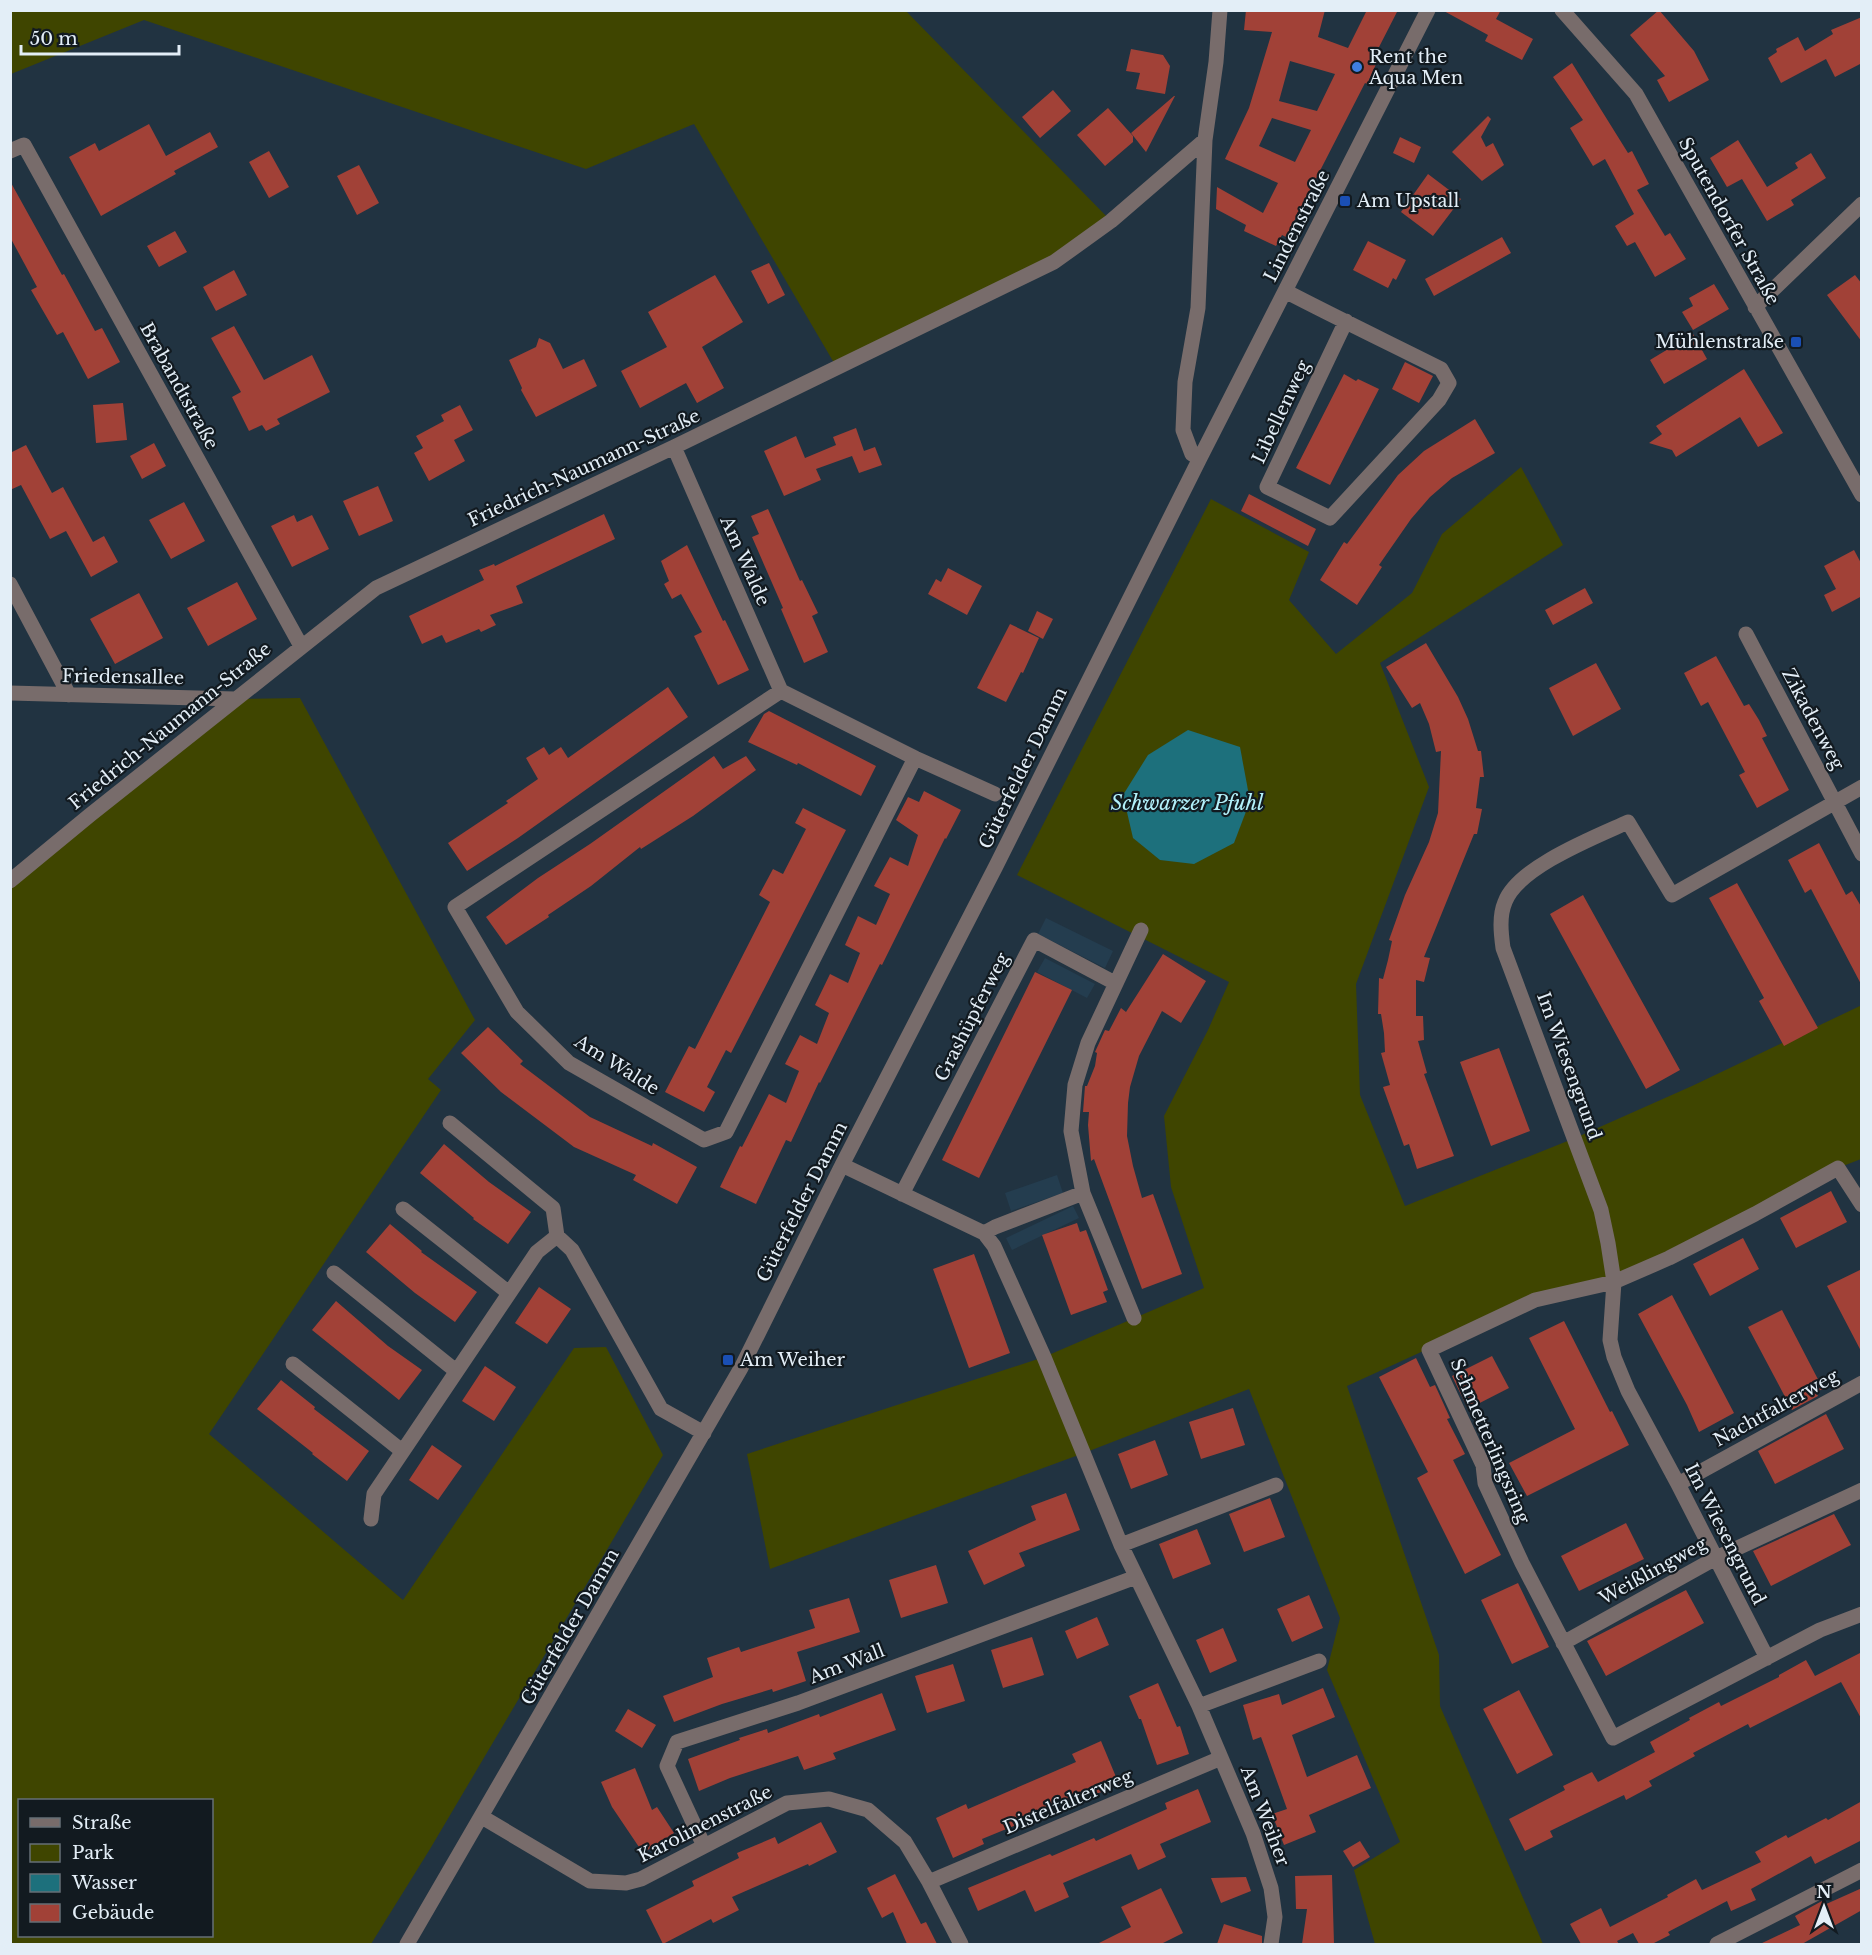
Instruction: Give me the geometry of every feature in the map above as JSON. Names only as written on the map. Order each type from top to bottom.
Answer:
[{"type":"street","points":[[1200,458],[1192,454],[1184,430],[1185,382],[1198,308],[1205,140],[1216,62],[1220,10]]},
{"type":"street","name":"Lindenstraße","points":[[1200,458],[1428,10]]},
{"type":"street","name":"Sputendorfer Straße","points":[[1562,10],[1636,94],[1862,495]]},
{"type":"street","name":"Friedrich-Naumann-Straße","points":[[10,881],[376,588],[674,447],[1054,261],[1111,221],[1205,140]]},
{"type":"street","name":"Brabandtstraße","points":[[17,148],[301,646]]},
{"type":"street","points":[[1755,307],[1862,204]]},
{"type":"street","points":[[1285,291],[1346,321]]},
{"type":"street","name":"Libellenweg","points":[[1346,321],[1441,369],[1449,382],[1440,400],[1330,518],[1267,488],[1346,321]]},
{"type":"street","name":"Am Walde","points":[[674,447],[781,691],[455,907],[517,1012],[569,1063],[704,1140],[726,1132],[915,758]]},
{"type":"street","name":"Güterfelder Damm","points":[[407,1944],[741,1368],[1200,458]]},
{"type":"street","points":[[10,584],[69,695]]},
{"type":"street","name":"Zikadenweg","points":[[1746,634],[1862,854]]},
{"type":"street","points":[[781,691],[915,758],[996,794]]},
{"type":"street","name":"Friedensallee","points":[[10,693],[235,699]]},
{"type":"street","name":"Im Wiesengrund","points":[[1767,1658],[1628,1391],[1614,1357],[1610,1340],[1614,1282],[1601,1210],[1503,948],[1500,928],[1504,902],[1512,889],[1527,874],[1579,845],[1628,822],[1672,895],[1862,787]]},
{"type":"street","points":[[1134,1318],[1083,1193],[1071,1131],[1075,1085],[1088,1043],[1141,930]]},
{"type":"street","name":"Grashüpferweg","points":[[902,1194],[1034,940],[1115,983]]},
{"type":"street","points":[[450,1123],[553,1208],[557,1236],[572,1250],[661,1409],[704,1433]]},
{"type":"street","points":[[842,1164],[984,1233],[1083,1193]]},
{"type":"street","name":"Schmetterlingsring","points":[[1862,1205],[1839,1168],[1755,1215],[1669,1258],[1614,1282],[1535,1300],[1429,1350],[1483,1465],[1485,1483],[1563,1643],[1613,1738],[1820,1630],[1862,1614]]},
{"type":"street","points":[[403,1209],[509,1293]]},
{"type":"street","name":"Am Weiher","points":[[984,1233],[994,1246],[1044,1357],[1121,1545],[1198,1706],[1253,1833],[1271,1888],[1275,1917],[1271,1944]]},
{"type":"street","points":[[371,1519],[374,1494],[402,1451],[537,1252],[557,1236]]},
{"type":"street","points":[[334,1273],[456,1371]]},
{"type":"street","points":[[293,1364],[402,1451]]},
{"type":"street","name":"Nachtfalterweg","points":[[1678,1484],[1862,1383]]},
{"type":"street","points":[[1121,1545],[1276,1485]]},
{"type":"street","name":"Weißlingweg","points":[[1563,1643],[1716,1558],[1862,1490]]},
{"type":"street","name":"Am Wall","points":[[704,1846],[667,1766],[677,1742],[798,1703],[1136,1577]]},
{"type":"street","points":[[1198,1706],[1319,1661]]},
{"type":"street","name":"Distelfalterweg","points":[[929,1882],[1221,1758]]},
{"type":"street","name":"Karolinenstraße","points":[[482,1817],[590,1881],[626,1883],[641,1879],[787,1803],[830,1799],[868,1810],[905,1842],[961,1944]]},
{"type":"street","points":[[1717,1944],[1862,1870]]},
{"type":"shaded area","points":[[1046,918],[1113,951],[1105,968],[1038,934]]},
{"type":"shaded area","points":[[1045,958],[1095,984],[1087,998],[1037,972]]},
{"type":"shaded area","points":[[1057,1175],[1063,1193],[1011,1211],[1005,1193]]},
{"type":"shaded area","points":[[1073,1206],[1079,1218],[1012,1250],[1006,1238]]},
{"type":"green space","points":[[11,11],[906,11],[1111,221],[1054,262],[837,368],[694,124],[586,169],[144,20],[11,74]]},
{"type":"green space","points":[[1521,467],[1563,545],[1380,663],[1429,787],[1356,984],[1360,1095],[1405,1206],[1575,1138],[1692,1086],[1862,1005],[1861,1159],[1838,1168],[1669,1258],[1535,1300],[1347,1386],[1439,1655],[1440,1706],[1543,1944],[1375,1944],[1354,1870],[1400,1842],[1327,1670],[1340,1618],[1249,1389],[1084,1453],[770,1569],[747,1454],[1044,1357],[1204,1288],[1171,1187],[1164,1116],[1208,1030],[1229,982],[1017,875],[1211,499],[1309,552],[1289,600],[1336,654],[1412,593],[1442,534]]},
{"type":"green space","points":[[300,698],[475,1020],[428,1079],[441,1090],[209,1434],[403,1600],[574,1348],[606,1347],[663,1455],[430,1849],[371,1944],[11,1944],[11,881],[235,699]]},
{"type":"water","name":"Schwarzer Pfuhl","points":[[1188,730],[1240,747],[1250,801],[1234,843],[1194,864],[1160,860],[1133,838],[1123,795],[1148,755]]},
{"type":"building","points":[[1246,10],[1325,10],[1318,37],[1348,48],[1367,10],[1398,10],[1378,49],[1382,51],[1367,84],[1365,83],[1286,237],[1282,235],[1276,246],[1244,231],[1246,225],[1216,209],[1217,187],[1263,213],[1278,183],[1225,159],[1249,108],[1272,32],[1244,30]],"holes":[[[1290,61],[1335,74],[1317,111],[1279,101]],[[1272,118],[1311,130],[1295,162],[1259,146]]]},
{"type":"building","points":[[1442,10],[1501,10],[1496,19],[1533,39],[1522,60],[1485,41],[1488,35]]},
{"type":"building","points":[[1659,10],[1694,51],[1709,80],[1669,102],[1657,80],[1665,76],[1630,35]]},
{"type":"building","points":[[1862,17],[1862,63],[1835,77],[1826,59],[1781,83],[1768,58],[1777,52],[1776,49],[1798,37],[1805,51],[1833,34],[1831,30]]},
{"type":"building","points":[[1131,49],[1163,55],[1170,66],[1165,94],[1136,89],[1140,73],[1126,71]]},
{"type":"building","points":[[1572,63],[1628,153],[1632,151],[1649,184],[1637,190],[1665,236],[1670,233],[1686,259],[1655,277],[1635,242],[1627,246],[1615,226],[1634,214],[1605,159],[1593,166],[1570,128],[1583,120],[1553,77]]},
{"type":"building","points":[[1053,90],[1071,111],[1040,138],[1022,117]]},
{"type":"building","points":[[1175,96],[1146,152],[1131,133]]},
{"type":"building","points":[[1108,108],[1133,136],[1133,142],[1105,166],[1077,135]]},
{"type":"building","points":[[1488,116],[1491,119],[1481,137],[1486,147],[1493,143],[1504,165],[1482,181],[1452,152]]},
{"type":"building","points":[[149,124],[166,156],[210,132],[218,147],[174,171],[176,174],[101,216],[69,157],[95,143],[99,151]]},
{"type":"building","points":[[1400,137],[1421,147],[1414,163],[1393,153]]},
{"type":"building","points":[[1738,140],[1767,187],[1798,168],[1795,163],[1811,153],[1826,178],[1791,200],[1794,205],[1767,221],[1742,179],[1727,187],[1710,158]]},
{"type":"building","points":[[269,151],[289,187],[269,198],[249,162]]},
{"type":"building","points":[[359,165],[379,203],[357,215],[337,176]]},
{"type":"building","points":[[1428,174],[1461,199],[1433,236],[1401,212]]},
{"type":"building","points":[[10,181],[95,331],[102,328],[120,362],[88,379],[63,332],[57,335],[31,290],[37,287],[10,237]]},
{"type":"building","points":[[175,231],[187,252],[159,267],[147,246]]},
{"type":"building","points":[[1502,237],[1511,253],[1434,296],[1425,279]]},
{"type":"building","points":[[1368,241],[1406,260],[1396,280],[1393,278],[1388,288],[1353,270]]},
{"type":"building","points":[[769,263],[785,295],[768,304],[751,271]]},
{"type":"building","points":[[234,270],[247,295],[216,311],[203,287]]},
{"type":"building","points":[[715,275],[743,322],[702,347],[724,388],[697,403],[686,383],[640,408],[621,371],[667,347],[648,312]]},
{"type":"building","points":[[1855,275],[1862,284],[1862,342],[1827,295]]},
{"type":"building","points":[[1714,284],[1729,309],[1693,330],[1682,312],[1693,306],[1689,298]]},
{"type":"building","points":[[234,326],[264,380],[312,355],[330,392],[277,419],[280,424],[266,431],[262,425],[249,431],[232,397],[241,392],[211,338]]},
{"type":"building","points":[[1693,334],[1707,359],[1664,384],[1650,360]]},
{"type":"building","points":[[539,338],[550,343],[563,369],[584,359],[597,386],[536,417],[521,390],[509,360],[536,347]]},
{"type":"building","points":[[1405,362],[1433,376],[1419,403],[1392,389]]},
{"type":"building","points":[[1744,369],[1783,433],[1758,447],[1740,417],[1676,457],[1672,450],[1649,443],[1662,434],[1656,426]]},
{"type":"building","points":[[1344,374],[1379,389],[1330,485],[1296,468]]},
{"type":"building","points":[[123,403],[127,440],[96,443],[93,405]]},
{"type":"building","points":[[460,405],[473,430],[454,440],[465,461],[429,481],[414,453],[423,448],[416,436],[444,421],[441,415]]},
{"type":"building","points":[[1475,419],[1495,453],[1452,478],[1430,497],[1411,519],[1379,565],[1382,567],[1357,605],[1320,580],[1344,542],[1347,544],[1398,475],[1424,451]]},
{"type":"building","points":[[856,428],[864,451],[875,447],[882,465],[859,473],[852,456],[816,469],[821,480],[784,496],[764,451],[796,436],[805,458],[836,445],[833,437]]},
{"type":"building","points":[[154,443],[166,466],[142,479],[130,456]]},
{"type":"building","points":[[26,445],[52,493],[63,487],[93,542],[104,536],[118,562],[91,577],[66,531],[50,539],[21,485],[10,490],[10,453]]},
{"type":"building","points":[[378,486],[393,521],[359,536],[343,501]]},
{"type":"building","points":[[1249,494],[1316,529],[1308,546],[1241,511]]},
{"type":"building","points":[[184,502],[205,541],[171,559],[149,520]]},
{"type":"building","points":[[768,509],[800,581],[802,580],[818,613],[812,616],[828,652],[804,663],[752,537],[759,534],[751,516]]},
{"type":"building","points":[[604,514],[615,539],[516,586],[523,603],[490,615],[496,625],[481,632],[479,629],[446,643],[442,635],[422,644],[409,616],[484,580],[479,570],[494,564],[495,566]]},
{"type":"building","points":[[294,515],[297,522],[312,515],[329,549],[292,567],[271,526]]},
{"type":"building","points":[[687,545],[749,670],[718,685],[694,636],[702,632],[681,594],[672,599],[664,584],[669,581],[661,561]]},
{"type":"building","points":[[1854,550],[1862,565],[1862,596],[1832,612],[1824,595],[1836,589],[1824,566]]},
{"type":"building","points":[[948,568],[982,586],[967,615],[928,594],[936,579],[941,582]]},
{"type":"building","points":[[237,582],[257,619],[208,646],[187,608]]},
{"type":"building","points":[[1585,588],[1593,603],[1553,625],[1545,610]]},
{"type":"building","points":[[139,593],[163,638],[115,664],[90,619]]},
{"type":"building","points":[[1037,611],[1053,619],[1043,639],[1028,631]]},
{"type":"building","points":[[1010,624],[1039,638],[1023,673],[1021,672],[1006,702],[977,688]]},
{"type":"building","points":[[1426,643],[1458,697],[1468,719],[1478,751],[1481,751],[1484,777],[1480,777],[1476,808],[1482,809],[1477,834],[1474,834],[1424,957],[1430,958],[1424,982],[1416,980],[1416,1016],[1423,1016],[1424,1040],[1418,1041],[1427,1073],[1424,1074],[1454,1156],[1417,1169],[1409,1144],[1404,1146],[1383,1087],[1390,1085],[1381,1053],[1385,1052],[1384,1033],[1381,1014],[1378,1014],[1379,978],[1383,979],[1388,960],[1392,941],[1389,940],[1405,895],[1429,842],[1438,813],[1441,751],[1436,752],[1429,724],[1420,703],[1412,708],[1386,667]]},
{"type":"building","points":[[1716,656],[1744,706],[1749,704],[1759,720],[1767,736],[1762,738],[1789,790],[1757,808],[1739,775],[1745,772],[1708,702],[1701,706],[1684,673]]},
{"type":"building","points":[[1596,663],[1621,709],[1573,736],[1549,688]]},
{"type":"building","points":[[668,687],[688,717],[518,838],[467,871],[448,843],[508,803],[506,801],[538,779],[526,758],[544,747],[549,755],[561,747],[568,758]]},
{"type":"building","points":[[769,711],[876,766],[861,796],[798,763],[797,765],[748,742],[764,714]]},
{"type":"building","points":[[714,756],[723,769],[746,756],[756,770],[693,816],[641,849],[640,847],[591,886],[548,915],[549,917],[506,945],[486,917],[538,878]]},
{"type":"building","points":[[924,791],[961,810],[819,1082],[791,1142],[786,1140],[756,1204],[720,1187],[769,1094],[786,1103],[799,1071],[785,1064],[800,1035],[817,1044],[829,1013],[815,1005],[830,974],[848,983],[860,953],[845,945],[858,916],[876,925],[890,894],[874,886],[890,857],[908,866],[918,835],[896,820],[908,797],[919,802]]},
{"type":"building","points":[[803,808],[846,830],[731,1053],[726,1050],[707,1087],[715,1092],[704,1112],[665,1092],[689,1046],[695,1049],[770,902],[759,895],[773,869],[783,874],[806,829],[795,823]]},
{"type":"building","points":[[1819,843],[1846,895],[1852,891],[1862,908],[1862,986],[1811,889],[1805,893],[1788,860]]},
{"type":"building","points":[[1737,883],[1818,1028],[1784,1046],[1759,1001],[1764,998],[1709,898]]},
{"type":"building","points":[[1583,895],[1680,1070],[1646,1089],[1550,914]]},
{"type":"building","points":[[1163,954],[1206,981],[1181,1023],[1162,1011],[1139,1056],[1130,1087],[1127,1136],[1133,1166],[1142,1198],[1153,1194],[1182,1274],[1142,1289],[1094,1159],[1091,1161],[1089,1112],[1083,1112],[1085,1086],[1095,1066],[1097,1053],[1095,1052],[1105,1030],[1109,1031],[1121,1008],[1126,1012]]},
{"type":"building","points":[[1035,972],[1072,990],[979,1178],[942,1160]]},
{"type":"building","points":[[488,1027],[523,1061],[520,1064],[590,1117],[652,1146],[653,1143],[697,1167],[677,1204],[633,1180],[636,1175],[574,1147],[501,1092],[461,1053]]},
{"type":"building","points":[[1499,1048],[1530,1131],[1491,1146],[1460,1062]]},
{"type":"building","points":[[444,1144],[489,1182],[531,1212],[508,1244],[473,1219],[420,1173]]},
{"type":"building","points":[[1831,1191],[1847,1222],[1796,1248],[1780,1218]]},
{"type":"building","points":[[1077,1223],[1080,1232],[1086,1230],[1108,1290],[1103,1292],[1107,1302],[1071,1315],[1042,1235]]},
{"type":"building","points":[[390,1224],[421,1252],[477,1292],[455,1322],[415,1293],[366,1252]]},
{"type":"building","points":[[1743,1238],[1759,1269],[1710,1296],[1693,1264]]},
{"type":"building","points":[[974,1254],[1010,1353],[969,1368],[933,1269]]},
{"type":"building","points":[[1862,1269],[1862,1353],[1827,1286]]},
{"type":"building","points":[[539,1287],[571,1309],[547,1344],[515,1323]]},
{"type":"building","points":[[1672,1295],[1734,1413],[1699,1432],[1638,1314]]},
{"type":"building","points":[[336,1301],[388,1346],[422,1370],[399,1400],[312,1330]]},
{"type":"building","points":[[1782,1310],[1823,1389],[1816,1392],[1818,1396],[1792,1410],[1748,1327]]},
{"type":"building","points":[[1564,1321],[1629,1445],[1527,1496],[1509,1463],[1575,1429],[1529,1338]]},
{"type":"building","points":[[1492,1356],[1509,1388],[1468,1409],[1452,1376]]},
{"type":"building","points":[[1416,1358],[1430,1387],[1435,1385],[1450,1418],[1447,1419],[1465,1454],[1453,1460],[1501,1555],[1465,1574],[1417,1478],[1428,1472],[1379,1377]]},
{"type":"building","points":[[485,1366],[516,1387],[494,1421],[462,1401]]},
{"type":"building","points":[[281,1380],[315,1407],[314,1409],[369,1451],[347,1481],[257,1409]]},
{"type":"building","points":[[1233,1408],[1245,1445],[1201,1459],[1189,1422]]},
{"type":"building","points":[[1826,1414],[1844,1449],[1775,1484],[1758,1451]]},
{"type":"building","points":[[1155,1440],[1168,1475],[1131,1489],[1118,1454]]},
{"type":"building","points":[[432,1445],[462,1466],[438,1500],[409,1480]]},
{"type":"building","points":[[1066,1493],[1080,1530],[1019,1553],[1025,1566],[984,1585],[968,1551],[1036,1520],[1031,1506]]},
{"type":"building","points":[[1270,1498],[1285,1537],[1244,1552],[1229,1514]]},
{"type":"building","points":[[1834,1514],[1851,1545],[1771,1586],[1753,1551]]},
{"type":"building","points":[[1626,1523],[1644,1559],[1579,1591],[1561,1556]]},
{"type":"building","points":[[1197,1529],[1211,1564],[1173,1579],[1159,1544]]},
{"type":"building","points":[[936,1565],[948,1603],[901,1618],[889,1580]]},
{"type":"building","points":[[1518,1583],[1549,1647],[1512,1664],[1481,1600]]},
{"type":"building","points":[[1686,1590],[1704,1623],[1606,1676],[1587,1641]]},
{"type":"building","points":[[1309,1595],[1323,1628],[1292,1642],[1277,1609]]},
{"type":"building","points":[[849,1598],[860,1632],[797,1652],[806,1681],[773,1692],[772,1689],[722,1704],[674,1722],[663,1696],[713,1677],[707,1658],[739,1647],[741,1652],[815,1628],[809,1610]]},
{"type":"building","points":[[1097,1617],[1109,1645],[1077,1659],[1065,1631]]},
{"type":"building","points":[[1223,1628],[1237,1661],[1210,1673],[1196,1640]]},
{"type":"building","points":[[1032,1637],[1044,1675],[1003,1688],[991,1650]]},
{"type":"building","points":[[1862,1652],[1862,1720],[1841,1682],[1750,1728],[1748,1724],[1693,1753],[1695,1756],[1649,1781],[1652,1786],[1626,1800],[1624,1795],[1550,1831],[1553,1837],[1525,1851],[1509,1819],[1565,1790],[1563,1786],[1592,1772],[1598,1782],[1655,1752],[1650,1742],[1690,1720],[1689,1718],[1719,1702],[1721,1706],[1779,1677],[1806,1660],[1815,1676]]},
{"type":"building","points":[[953,1664],[965,1701],[927,1713],[915,1676]]},
{"type":"building","points":[[1158,1683],[1177,1727],[1180,1726],[1189,1754],[1157,1765],[1141,1719],[1129,1696]]},
{"type":"building","points":[[1323,1688],[1335,1717],[1292,1735],[1307,1777],[1357,1755],[1371,1788],[1309,1815],[1316,1832],[1284,1845],[1272,1814],[1287,1809],[1261,1737],[1253,1740],[1243,1705],[1279,1694],[1282,1705]]},
{"type":"building","points":[[1519,1690],[1553,1755],[1517,1774],[1483,1709]]},
{"type":"building","points":[[882,1693],[896,1730],[833,1753],[836,1759],[804,1770],[798,1756],[730,1778],[699,1791],[688,1759],[740,1740],[739,1738],[767,1729],[768,1733],[819,1714],[820,1717]]},
{"type":"building","points":[[628,1709],[656,1725],[642,1748],[615,1731]]},
{"type":"building","points":[[1101,1741],[1119,1784],[1090,1797],[1088,1792],[1027,1818],[1028,1820],[982,1839],[984,1844],[953,1858],[936,1818],[966,1804],[968,1809],[1076,1762],[1072,1754]]},
{"type":"building","points":[[635,1768],[652,1810],[657,1807],[674,1833],[643,1853],[612,1807],[601,1782]]},
{"type":"building","points":[[1198,1789],[1211,1822],[1160,1844],[1166,1857],[1138,1870],[1131,1854],[1063,1883],[1069,1897],[1035,1912],[1025,1890],[978,1911],[968,1888],[1050,1854],[1052,1856],[1094,1838],[1096,1841],[1167,1809],[1165,1803]]},
{"type":"building","points":[[1862,1801],[1862,1840],[1815,1864],[1811,1856],[1751,1889],[1756,1900],[1731,1911],[1727,1901],[1668,1932],[1670,1935],[1652,1944],[1639,1944],[1633,1933],[1617,1941],[1619,1944],[1581,1944],[1570,1924],[1601,1908],[1610,1927],[1668,1897],[1667,1895],[1696,1879],[1702,1890],[1761,1862],[1755,1852],[1786,1835],[1788,1838],[1826,1818],[1828,1820]]},
{"type":"building","points":[[821,1822],[837,1852],[809,1866],[808,1864],[732,1897],[739,1910],[713,1923],[711,1919],[663,1944],[646,1910],[694,1886],[692,1881],[739,1858],[737,1853],[775,1837],[778,1844]]},
{"type":"building","points":[[1360,1841],[1370,1857],[1353,1867],[1343,1851]]},
{"type":"building","points":[[895,1874],[921,1924],[926,1922],[937,1944],[907,1944],[893,1912],[882,1918],[867,1888]]},
{"type":"building","points":[[1332,1875],[1334,1944],[1302,1944],[1307,1909],[1296,1909],[1295,1876]]},
{"type":"building","points":[[1246,1877],[1251,1891],[1221,1903],[1211,1878]]},
{"type":"building","points":[[1161,1888],[1183,1933],[1161,1944],[1097,1944],[1131,1927],[1121,1907]]},
{"type":"building","points":[[1862,1888],[1862,1910],[1802,1944],[1760,1944],[1800,1925],[1795,1916],[1811,1907],[1822,1901],[1824,1905]]},
{"type":"building","points":[[1224,1924],[1262,1936],[1262,1944],[1217,1944]]},
{"type":"place","name":"Rent the Aqua Men","points":[[1357,67]]},
{"type":"place","name":"Am Upstall","points":[[1345,201]]},
{"type":"place","name":"Mühlenstraße","points":[[1796,342]]},
{"type":"place","name":"Am Weiher","points":[[728,1360]]}]
